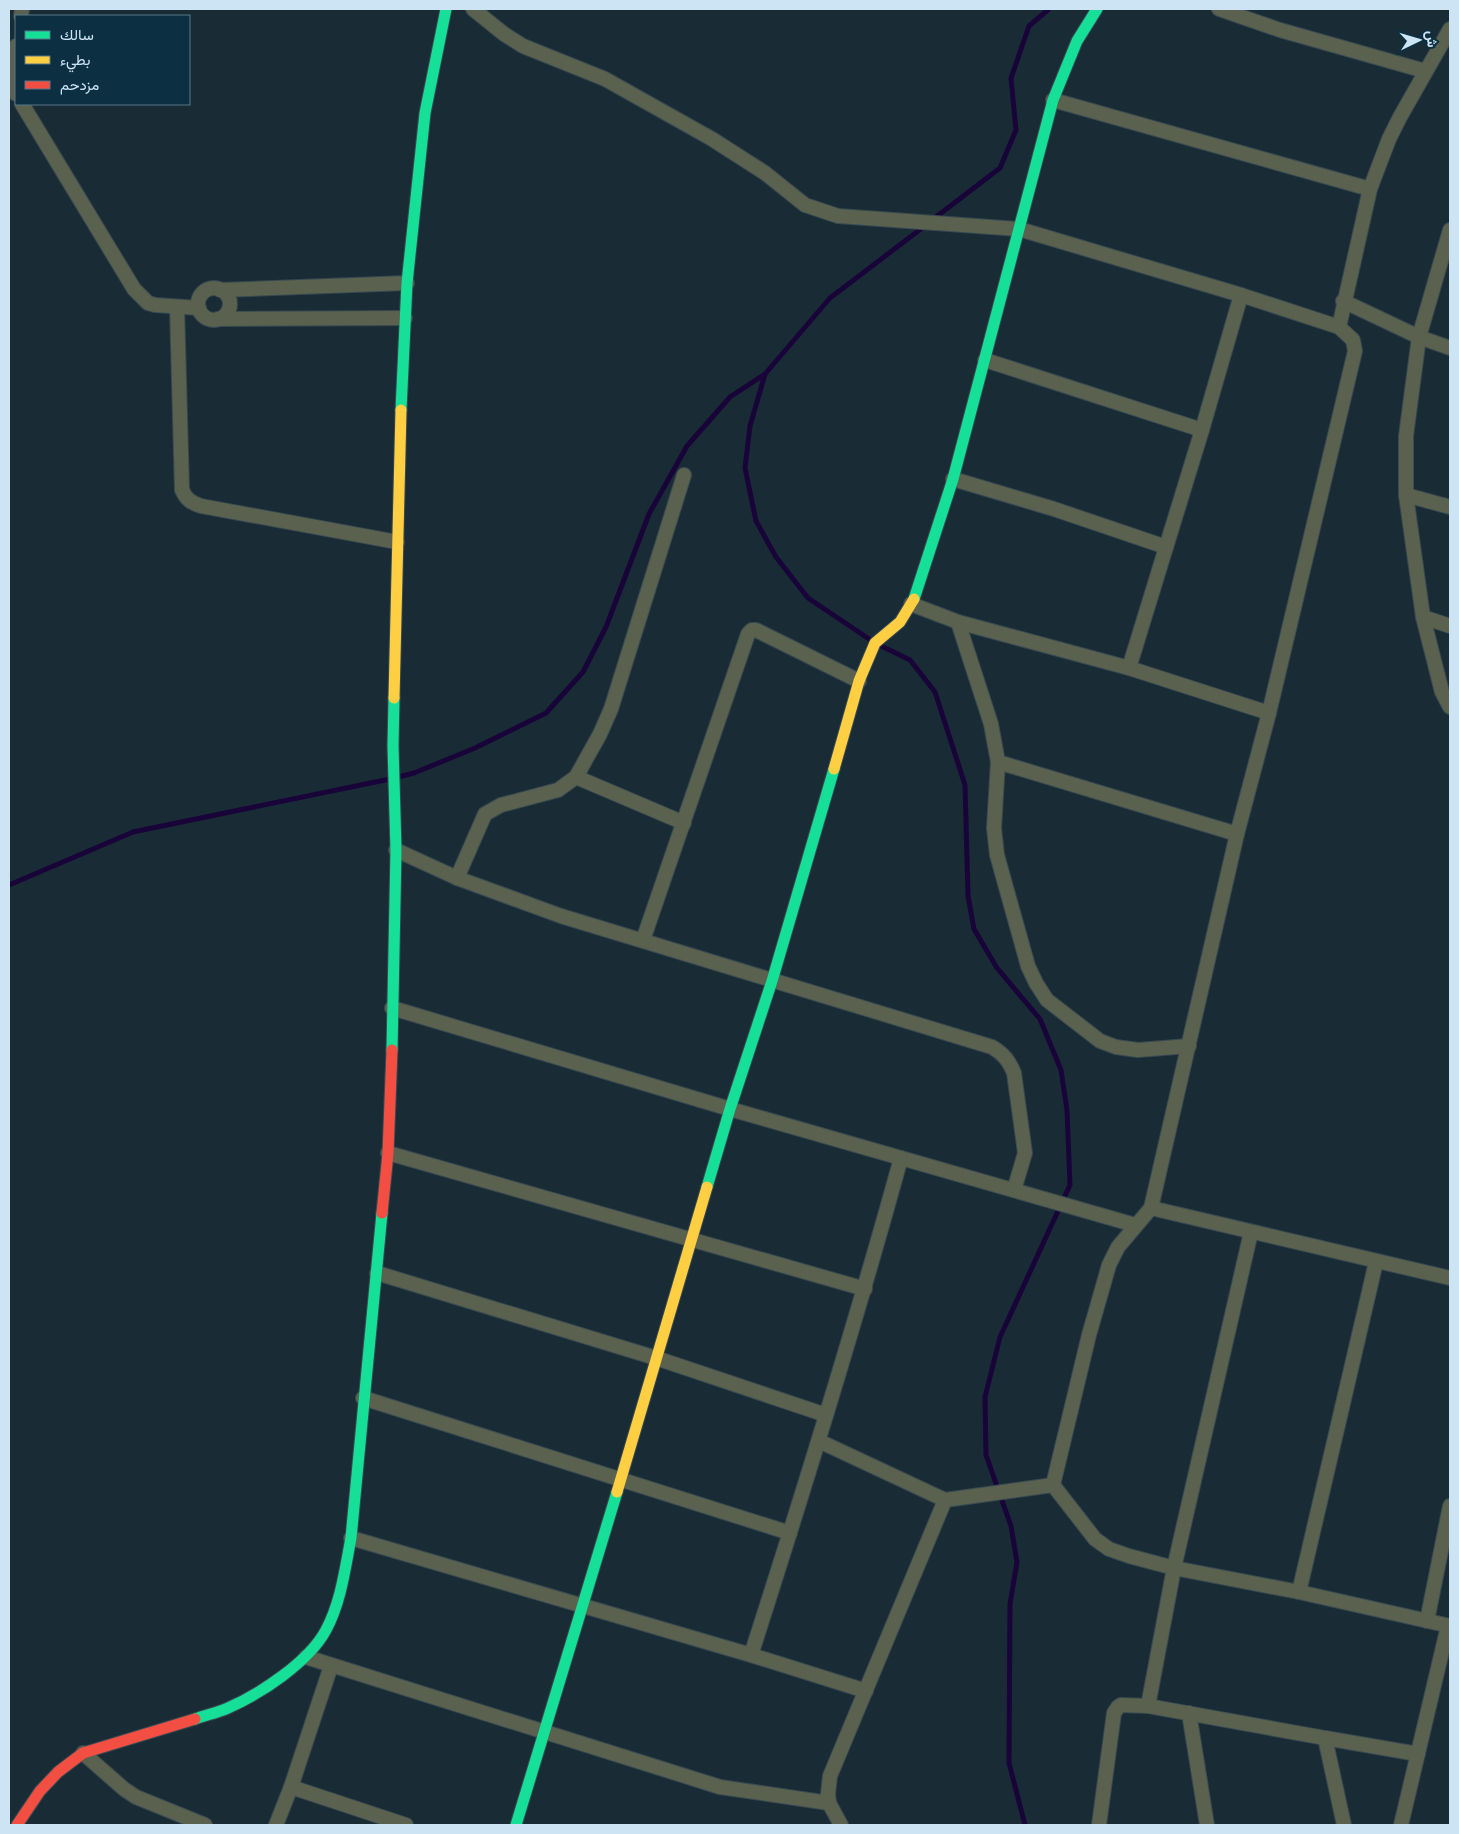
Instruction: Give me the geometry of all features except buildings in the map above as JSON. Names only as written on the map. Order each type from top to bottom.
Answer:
[{"type":"street","points":[[17,1825],[40,1791],[58,1772],[83,1753],[226,1709],[245,1701],[306,1657],[319,1640],[333,1614],[341,1592],[351,1538],[388,1153],[396,850],[393,746],[407,283],[425,113],[446,9]]},
{"type":"street","points":[[474,9],[504,34],[523,46],[605,79],[712,139],[765,173],[805,205],[820,211],[838,216],[1019,229],[1241,295],[1339,327],[1353,340],[1355,351],[1269,713],[1237,834],[1151,1208],[1118,1247],[1109,1265],[1089,1335],[1053,1485]]},
{"type":"street","points":[[516,1825],[730,1109],[772,981],[859,681],[875,643],[900,622],[911,604],[931,551],[953,479],[1053,100],[1069,56],[1084,25],[1097,9]]},
{"type":"street","points":[[1219,9],[1280,30],[1425,71]]},
{"type":"street","points":[[1339,327],[1370,188],[1389,139],[1425,71],[1449,36]]},
{"type":"street","points":[[15,54],[12,73],[15,91]]},
{"type":"street","points":[[1053,100],[1370,188]]},
{"type":"street","points":[[23,105],[134,289],[148,303],[199,308]]},
{"type":"street","points":[[1450,230],[1419,337],[1406,436],[1406,495],[1423,618],[1442,692],[1450,707]]},
{"type":"street","points":[[405,318],[218,319],[206,318],[199,308],[200,297],[209,289],[407,283]]},
{"type":"street","points":[[218,319],[224,316],[230,305],[229,299],[220,290]]},
{"type":"street","points":[[1129,668],[1241,295]]},
{"type":"street","points":[[1344,301],[1419,337],[1450,348]]},
{"type":"street","points":[[178,307],[182,490],[186,498],[193,504],[201,506],[398,542]]},
{"type":"street","points":[[985,360],[1202,430]]},
{"type":"street","points":[[457,878],[486,814],[501,805],[558,790],[576,777],[600,734],[611,709],[684,476]]},
{"type":"street","points":[[953,479],[1054,509],[1166,547]]},
{"type":"street","points":[[1406,495],[1450,507]]},
{"type":"street","points":[[911,604],[958,622],[1129,668],[1269,713]]},
{"type":"street","points":[[1423,618],[1450,626]]},
{"type":"street","points":[[958,622],[991,724],[998,762],[994,828],[997,855],[1028,966],[1036,984],[1047,1000],[1100,1041],[1116,1047],[1138,1050],[1188,1046]]},
{"type":"street","points":[[643,940],[750,632],[756,630],[859,681]]},
{"type":"street","points":[[998,762],[1237,834]]},
{"type":"street","points":[[576,777],[684,823]]},
{"type":"street","points":[[396,850],[457,878],[561,916],[992,1048],[1002,1053],[1009,1061],[1014,1073],[1024,1145],[1023,1161],[1014,1190]]},
{"type":"street","points":[[392,1008],[730,1109],[1135,1225]]},
{"type":"street","points":[[388,1153],[865,1289]]},
{"type":"street","points":[[751,1655],[865,1289],[900,1158]]},
{"type":"street","points":[[1151,1208],[1450,1278]]},
{"type":"street","points":[[1148,1706],[1174,1568],[1251,1232]]},
{"type":"street","points":[[1299,1592],[1376,1262]]},
{"type":"street","points":[[377,1273],[656,1358],[826,1415]]},
{"type":"street","points":[[363,1398],[790,1533]]},
{"type":"street","points":[[819,1441],[945,1500],[1053,1485]]},
{"type":"street","points":[[1053,1485],[1095,1539],[1109,1549],[1174,1568],[1299,1592],[1449,1626],[1401,1825]]},
{"type":"street","points":[[841,1825],[829,1803],[830,1776],[945,1500]]},
{"type":"street","points":[[1427,1621],[1450,1506]]},
{"type":"street","points":[[351,1538],[751,1655],[866,1691]]},
{"type":"street","points":[[306,1657],[720,1787],[829,1803]]},
{"type":"street","points":[[276,1825],[291,1787],[332,1666]]},
{"type":"street","points":[[1099,1825],[1114,1713],[1121,1705],[1148,1706],[1418,1754]]},
{"type":"street","points":[[1189,1713],[1206,1825]]},
{"type":"street","points":[[1324,1738],[1344,1825]]},
{"type":"street","points":[[83,1753],[124,1789],[136,1797],[205,1825]]},
{"type":"street","points":[[291,1787],[406,1825]]},
{"type":"waterway","points":[[932,220],[1000,168],[1016,130],[1011,78],[1029,26],[1049,9]]},
{"type":"waterway","points":[[398,777],[414,773],[475,748],[546,713],[583,672],[606,627],[649,514],[687,446],[730,397],[765,374],[830,298],[926,225]]},
{"type":"waterway","points":[[765,374],[750,426],[745,468],[756,521],[776,557],[808,598],[875,643],[910,660],[935,692],[965,785],[968,896],[974,929],[997,968],[1040,1019],[1061,1070],[1067,1110],[1070,1185],[1000,1337],[985,1397],[986,1455],[1011,1526],[1017,1562],[1010,1604],[1009,1763],[1025,1825]]},
{"type":"waterway","points":[[9,885],[133,832],[390,779]]},
{"type":"traffic: fast","points":[[401,410],[407,283],[425,113],[446,9]]},
{"type":"traffic: fast","points":[[914,599],[953,479],[1053,100],[1077,41],[1097,9]]},
{"type":"traffic: fast","points":[[392,1050],[396,850],[393,746],[394,698]]},
{"type":"traffic: fast","points":[[707,1187],[730,1109],[772,981],[834,769]]},
{"type":"traffic: fast","points":[[195,1719],[224,1710],[241,1702],[283,1676],[308,1654],[326,1630],[331,1619],[342,1585],[351,1538],[382,1213]]},
{"type":"traffic: fast","points":[[516,1825],[617,1492]]},
{"type":"traffic: slow","points":[[394,698],[401,410]]},
{"type":"traffic: slow","points":[[834,769],[859,681],[875,643],[900,622],[914,599]]},
{"type":"traffic: slow","points":[[617,1492],[707,1187]]},
{"type":"traffic: jam","points":[[382,1213],[388,1153],[392,1050]]},
{"type":"traffic: jam","points":[[17,1825],[40,1791],[58,1772],[83,1753],[195,1719]]}]
